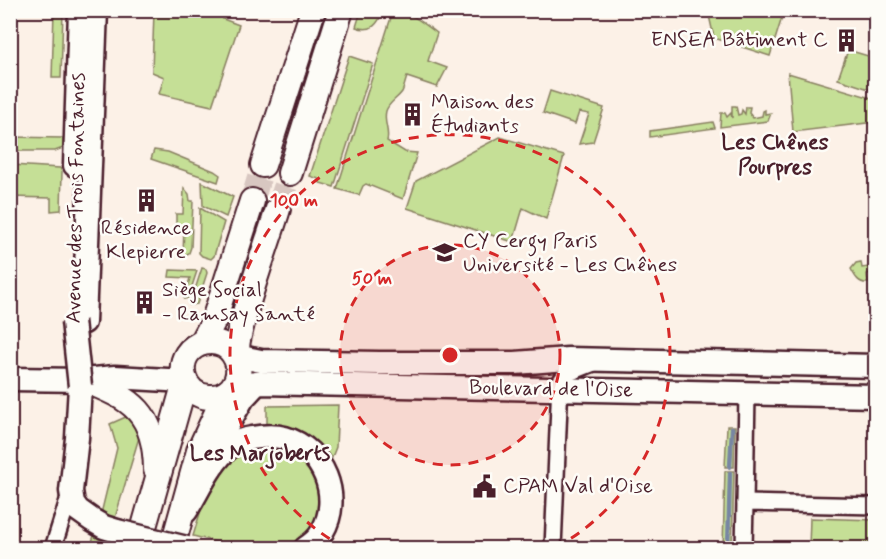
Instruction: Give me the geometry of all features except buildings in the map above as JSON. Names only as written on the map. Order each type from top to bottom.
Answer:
[{"type":"main road","name":"Avenue des Trois Fontaines","points":[[70,491],[81,390],[74,190],[80,10]]},
{"type":"main road","name":"Avenue des Trois Fontaines","points":[[79,322],[96,10]]},
{"type":"main road","points":[[263,165],[313,10]]},
{"type":"main road","points":[[290,173],[341,10]]},
{"type":"main road","points":[[202,343],[214,320],[252,201]]},
{"type":"main road","points":[[172,549],[199,451],[227,392],[237,377],[238,338],[278,209]]},
{"type":"main road","points":[[227,392],[215,398],[203,397],[192,391],[185,381],[182,370],[185,358],[192,349],[202,343],[218,343],[236,357]]},
{"type":"main road","name":"Boulevard de l'Oise","points":[[236,357],[261,361],[379,363],[515,363],[568,359],[876,366]]},
{"type":"main road","points":[[81,390],[115,377],[185,381]]},
{"type":"main road","points":[[10,379],[117,394],[142,414],[153,438],[156,486]]},
{"type":"main road","points":[[138,549],[185,381]]},
{"type":"main road","points":[[188,495],[243,398],[257,383]]},
{"type":"main road","name":"Boulevard de l'Oise","points":[[227,392],[244,384],[257,383],[876,396]]},
{"type":"main road","points":[[179,522],[211,470],[231,446],[241,440],[258,437],[284,438],[309,452],[324,470],[328,481],[330,513],[322,533],[306,549]]},
{"type":"main road","points":[[70,491],[77,510],[111,529],[187,549]]},
{"type":"street","points":[[553,549],[560,382],[566,374],[606,360]]},
{"type":"street","points":[[744,549],[747,394]]},
{"type":"street","name":"Avenue des Trois Fontaines","points":[[55,542],[70,491]]},
{"type":"street","points":[[745,503],[876,506]]},
{"type":"street","points":[[55,542],[72,524],[91,524],[111,529]]},
{"type":"green space","points":[[361,10],[383,11],[374,26],[362,29],[356,27]]},
{"type":"green space","points":[[54,11],[63,11],[61,78],[52,78]]},
{"type":"green space","points":[[154,11],[225,11],[223,19],[239,25],[212,106],[159,94],[164,77],[152,72]]},
{"type":"green space","points":[[393,11],[411,15],[437,33],[428,61],[447,68],[437,87],[407,77],[402,92],[386,111],[387,141],[405,152],[417,153],[403,199],[366,184],[359,195],[337,189]]},
{"type":"green space","points":[[708,11],[784,11],[770,56],[714,38]]},
{"type":"green space","points":[[848,50],[875,58],[875,91],[838,79]]},
{"type":"green space","points":[[349,56],[373,64],[334,187],[320,183],[319,179],[310,176]]},
{"type":"green space","points":[[788,73],[875,99],[875,122],[793,132]]},
{"type":"green space","points":[[550,91],[604,108],[593,142],[579,144],[589,114],[579,112],[575,124],[543,113]]},
{"type":"green space","points":[[732,106],[736,106],[738,115],[742,110],[745,114],[746,107],[750,107],[749,113],[753,118],[762,116],[765,110],[765,114],[771,113],[768,121],[720,127],[721,113],[725,113],[727,117],[731,113],[732,118]]},
{"type":"green space","points":[[713,122],[715,128],[650,137],[650,131]]},
{"type":"green space","points":[[11,137],[63,138],[63,148],[55,151],[11,151]]},
{"type":"green space","points":[[500,137],[564,156],[546,219],[523,208],[513,242],[407,208],[416,181]]},
{"type":"green space","points":[[154,150],[168,152],[214,171],[220,175],[218,182],[151,159]]},
{"type":"green space","points":[[11,165],[60,168],[62,172],[61,210],[51,211],[51,198],[11,197]]},
{"type":"green space","points":[[202,182],[233,197],[226,217],[203,206]]},
{"type":"green space","points":[[184,188],[189,194],[190,201],[193,201],[191,247],[189,253],[183,256],[184,226],[176,226],[176,214],[183,214]]},
{"type":"green space","points":[[200,208],[224,222],[214,256],[211,259],[199,253]]},
{"type":"green space","points":[[861,262],[862,268],[875,266],[875,272],[867,274],[868,283],[860,281],[851,269],[856,263]]},
{"type":"green space","points":[[202,268],[206,269],[207,273],[197,304],[190,305]]},
{"type":"green space","points":[[170,270],[197,271],[188,298],[184,299],[190,278],[169,277]]},
{"type":"green space","points":[[338,405],[336,447],[331,460],[320,449],[267,425],[267,406]]},
{"type":"green space","points":[[128,416],[140,434],[106,548],[90,548],[117,448],[110,424]]},
{"type":"green space","points":[[727,426],[735,426],[734,467],[725,467]]},
{"type":"green space","points":[[267,444],[301,456],[320,482],[321,515],[297,548],[230,548],[228,545],[193,536],[204,500],[231,455]]},
{"type":"green space","points":[[725,471],[734,471],[732,548],[723,548]]},
{"type":"green space","points":[[810,518],[875,520],[875,548],[809,548]]},
{"type":"waterway","points":[[730,467],[732,428]]},
{"type":"waterway","points":[[728,548],[730,473]]},
{"type":"tunnel","points":[[252,201],[263,165]]},
{"type":"tunnel","points":[[278,209],[290,173]]},
{"type":"place","name":"ENSEA Bâtiment C","points":[[846,40]]},
{"type":"place","name":"Maison des Étudiants","points":[[413,114]]},
{"type":"place","name":"Résidence Klepierre","points":[[146,200]]},
{"type":"place","name":"CY Cergy Paris Université - Les Chênes","points":[[445,253]]},
{"type":"place","name":"Siège Social - Ramsay Santé","points":[[144,302]]},
{"type":"place","name":"CPAM Val d'Oise","points":[[485,486]]},
{"type":"district","name":"Les Chênes Pourpres","points":[[775,156]]},
{"type":"district","name":"Les Marjoberts","points":[[260,454]]}]
